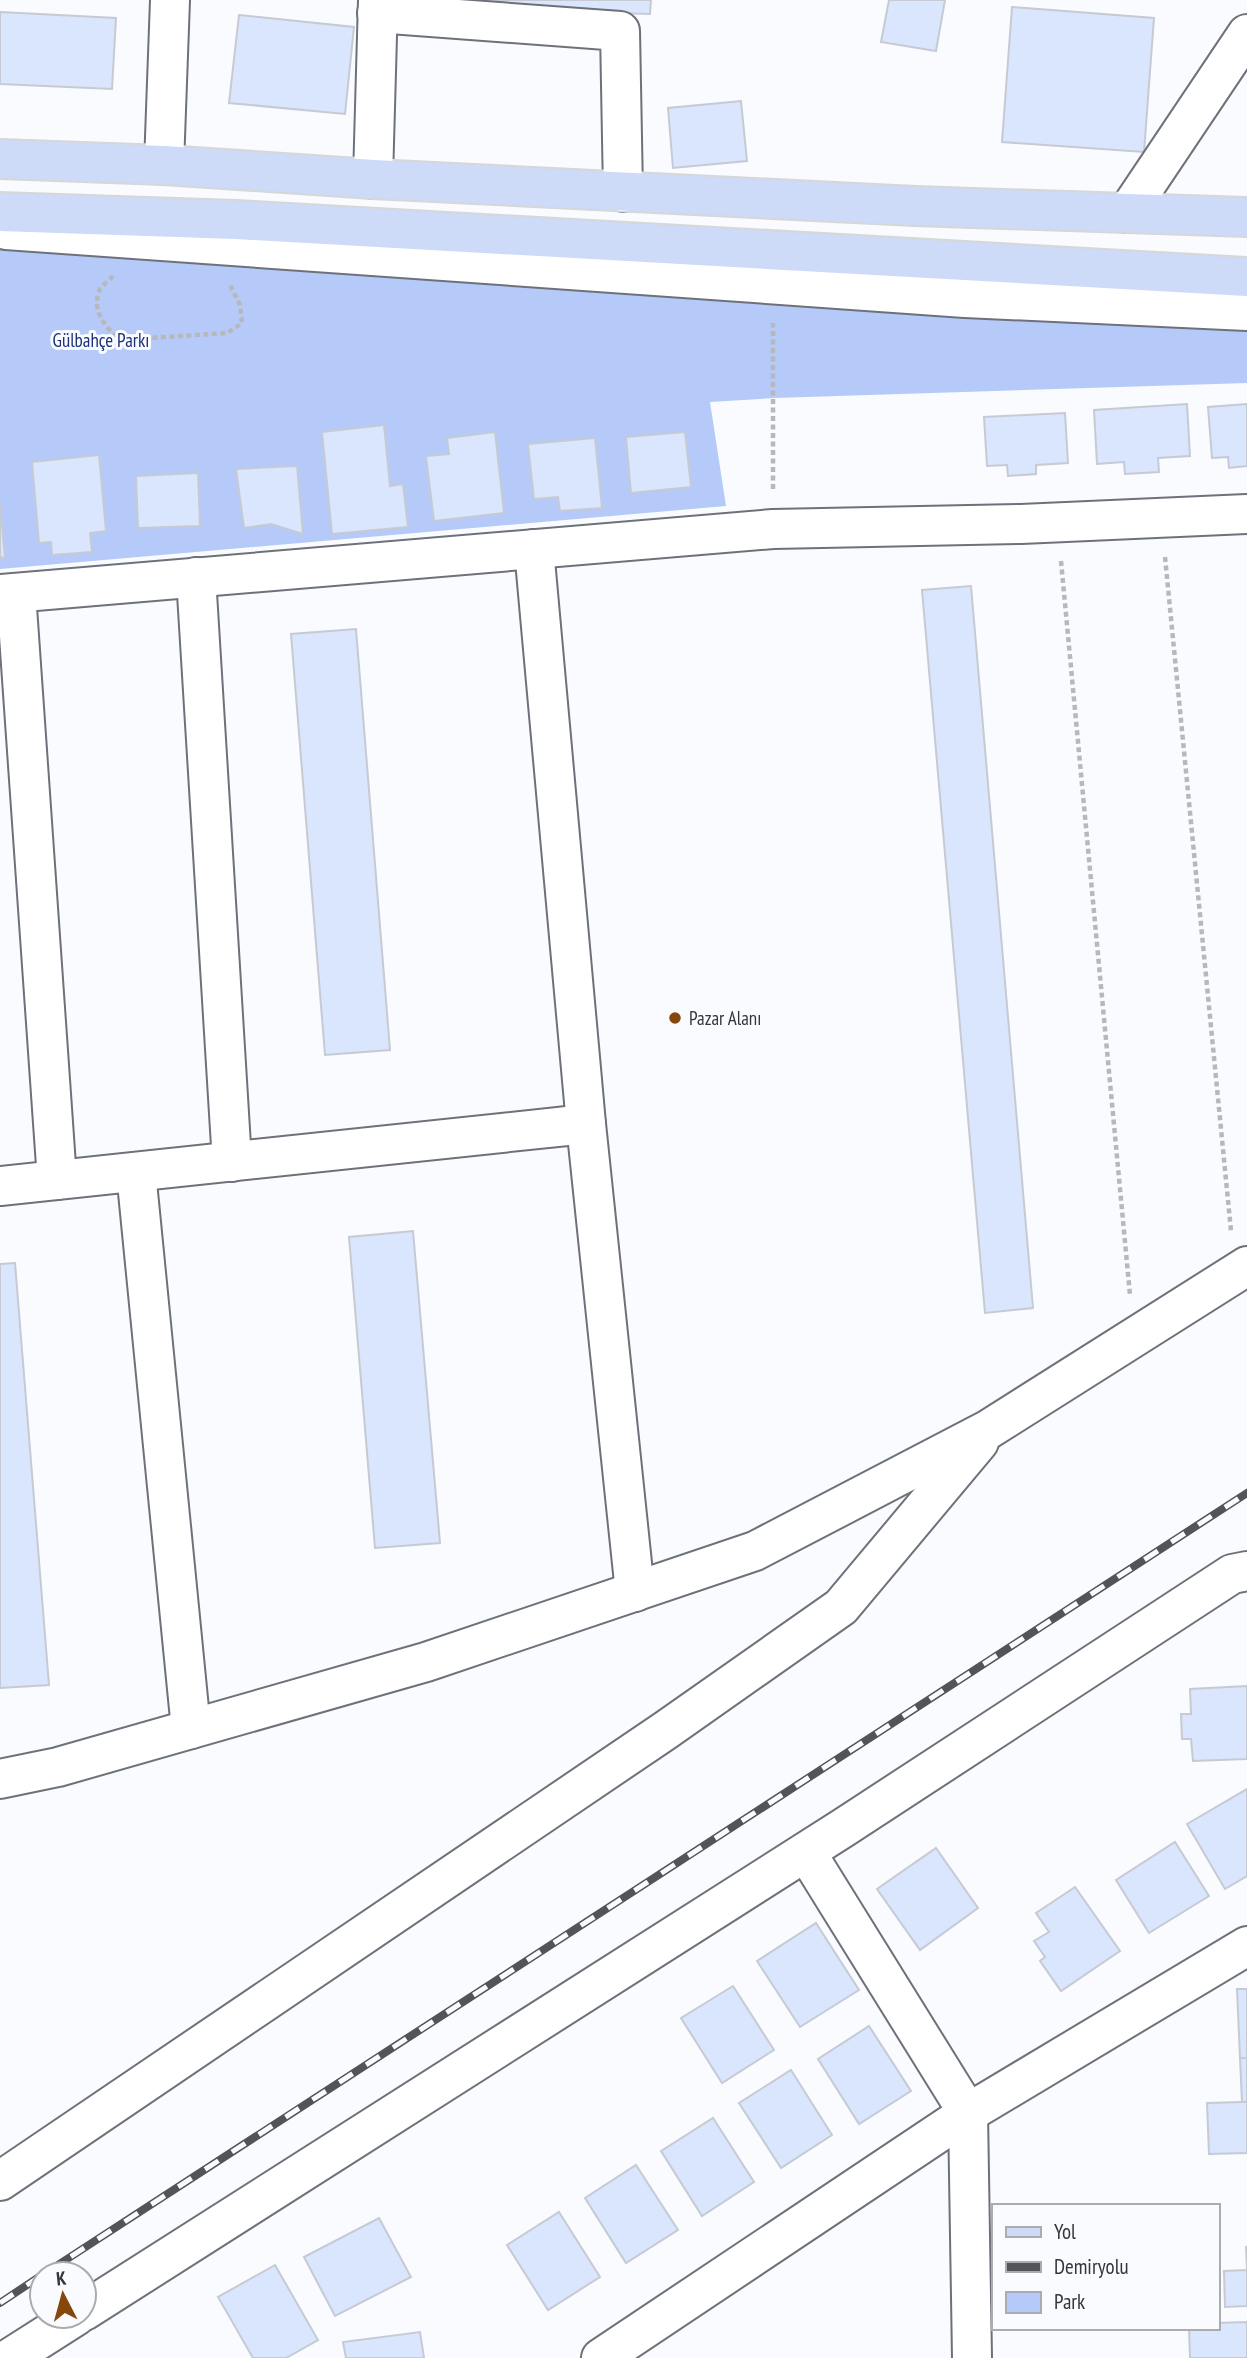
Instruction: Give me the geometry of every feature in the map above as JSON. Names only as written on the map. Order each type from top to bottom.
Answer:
[{"type":"main road","points":[[0,159],[164,165],[373,179],[915,206],[1247,217]]},
{"type":"main road","points":[[0,212],[250,220],[1247,277]]},
{"type":"street","points":[[164,165],[170,0]]},
{"type":"street","points":[[373,179],[377,6],[620,31],[623,192]]},
{"type":"street","points":[[1127,213],[1247,34]]},
{"type":"street","points":[[0,229],[965,298],[1247,311]]},
{"type":"street","points":[[57,1180],[8,594],[773,529],[1247,514]]},
{"type":"street","points":[[534,549],[586,1124],[635,1592]]},
{"type":"street","points":[[196,577],[232,1162]]},
{"type":"street","points":[[0,1186],[586,1124]]},
{"type":"street","points":[[136,1172],[191,1729]]},
{"type":"street","points":[[0,1779],[58,1768],[426,1662],[755,1551],[989,1429],[1241,1270]]},
{"type":"street","points":[[0,2181],[666,1730],[841,1607],[989,1429]]},
{"type":"street","points":[[98,2302],[806,1852],[1232,1574],[1247,1571]]},
{"type":"street","points":[[806,1852],[968,2113],[972,2358]]},
{"type":"street","points":[[601,2358],[968,2113],[1247,1946]]},
{"type":"street","points":[[10,2358],[54,2330]]},
{"type":"path","points":[[116,273],[100,289],[98,308],[103,325],[119,340],[227,333],[242,323],[240,305],[234,289],[222,277]]},
{"type":"path","points":[[773,284],[773,529]]},
{"type":"path","points":[[1161,518],[1241,1270]]},
{"type":"path","points":[[1057,522],[1134,1338]]},
{"type":"green space","name":"Gülbahçe Parkı","points":[[0,234],[1247,302],[1247,383],[710,402],[726,506],[0,569]]},
{"type":"building","points":[[463,0],[651,0],[650,14],[463,9]]},
{"type":"building","points":[[889,0],[945,0],[936,51],[881,42]]},
{"type":"building","points":[[1012,7],[1154,18],[1144,152],[1002,142]]},
{"type":"building","points":[[0,12],[116,18],[112,89],[0,84]]},
{"type":"building","points":[[239,15],[354,27],[345,114],[229,103]]},
{"type":"building","points":[[741,101],[747,161],[673,168],[668,108]]},
{"type":"building","points":[[1187,404],[1190,456],[1158,458],[1159,472],[1125,474],[1124,462],[1097,464],[1094,410]]},
{"type":"building","points":[[1247,404],[1247,466],[1229,468],[1228,457],[1212,458],[1208,407]]},
{"type":"building","points":[[1065,413],[1068,463],[1036,465],[1036,474],[1008,476],[1007,465],[987,466],[984,417]]},
{"type":"building","points":[[384,425],[390,486],[403,484],[408,527],[332,534],[322,432]]},
{"type":"building","points":[[495,432],[504,513],[434,521],[426,456],[449,454],[447,438]]},
{"type":"building","points":[[685,432],[691,487],[631,493],[626,437]]},
{"type":"building","points":[[595,438],[602,508],[560,511],[558,497],[534,499],[528,444]]},
{"type":"building","points":[[99,455],[106,531],[90,533],[92,552],[52,555],[51,542],[39,543],[32,462]]},
{"type":"building","points":[[297,466],[303,534],[271,524],[244,528],[236,469]]},
{"type":"building","points":[[198,473],[200,526],[138,528],[136,476]]},
{"type":"building","points":[[0,504],[5,558],[0,557]]},
{"type":"building","points":[[971,586],[1033,1308],[985,1313],[922,590]]},
{"type":"building","points":[[356,629],[390,1050],[325,1055],[291,634]]},
{"type":"building","points":[[413,1231],[440,1543],[375,1548],[349,1237]]},
{"type":"building","points":[[15,1263],[49,1685],[0,1688],[0,1264]]},
{"type":"building","points":[[1247,1686],[1247,1759],[1193,1761],[1191,1739],[1182,1739],[1181,1714],[1191,1714],[1190,1689]]},
{"type":"building","points":[[1247,1789],[1247,1876],[1225,1889],[1187,1824]]},
{"type":"building","points":[[1175,1842],[1209,1896],[1149,1933],[1116,1880]]},
{"type":"building","points":[[936,1848],[978,1908],[920,1950],[877,1889]]},
{"type":"building","points":[[1075,1887],[1120,1951],[1061,1991],[1040,1961],[1045,1957],[1034,1941],[1049,1932],[1036,1913]]},
{"type":"building","points":[[816,1923],[859,1990],[800,2027],[757,1961]]},
{"type":"building","points":[[733,1986],[774,2050],[722,2083],[681,2018]]},
{"type":"building","points":[[1237,1989],[1247,1989],[1247,2058],[1240,2058]]},
{"type":"building","points":[[869,2026],[911,2091],[859,2124],[818,2059]]},
{"type":"building","points":[[1240,2058],[1247,2058],[1247,2102],[1242,2102]]},
{"type":"building","points":[[791,2070],[832,2135],[781,2168],[739,2103]]},
{"type":"building","points":[[1247,2102],[1247,2153],[1209,2154],[1207,2103]]},
{"type":"building","points":[[713,2118],[754,2182],[702,2216],[661,2151]]},
{"type":"building","points":[[636,2165],[678,2230],[626,2263],[585,2198]]},
{"type":"building","points":[[559,2212],[600,2277],[548,2310],[507,2245]]},
{"type":"building","points":[[379,2218],[411,2277],[335,2316],[304,2257]]},
{"type":"building","points":[[275,2265],[318,2340],[286,2358],[253,2358],[218,2297]]},
{"type":"building","points":[[1247,2270],[1247,2306],[1225,2307],[1224,2271]]},
{"type":"building","points":[[1247,2322],[1247,2358],[1190,2358],[1189,2330],[1219,2330],[1219,2323]]},
{"type":"building","points":[[420,2332],[424,2358],[346,2358],[343,2342]]},
{"type":"railway","points":[[66,2260],[1247,1493]]},
{"type":"railway","points":[[0,2303],[28,2284]]},
{"type":"place","name":"Pazar Alanı","points":[[675,1018]]}]
